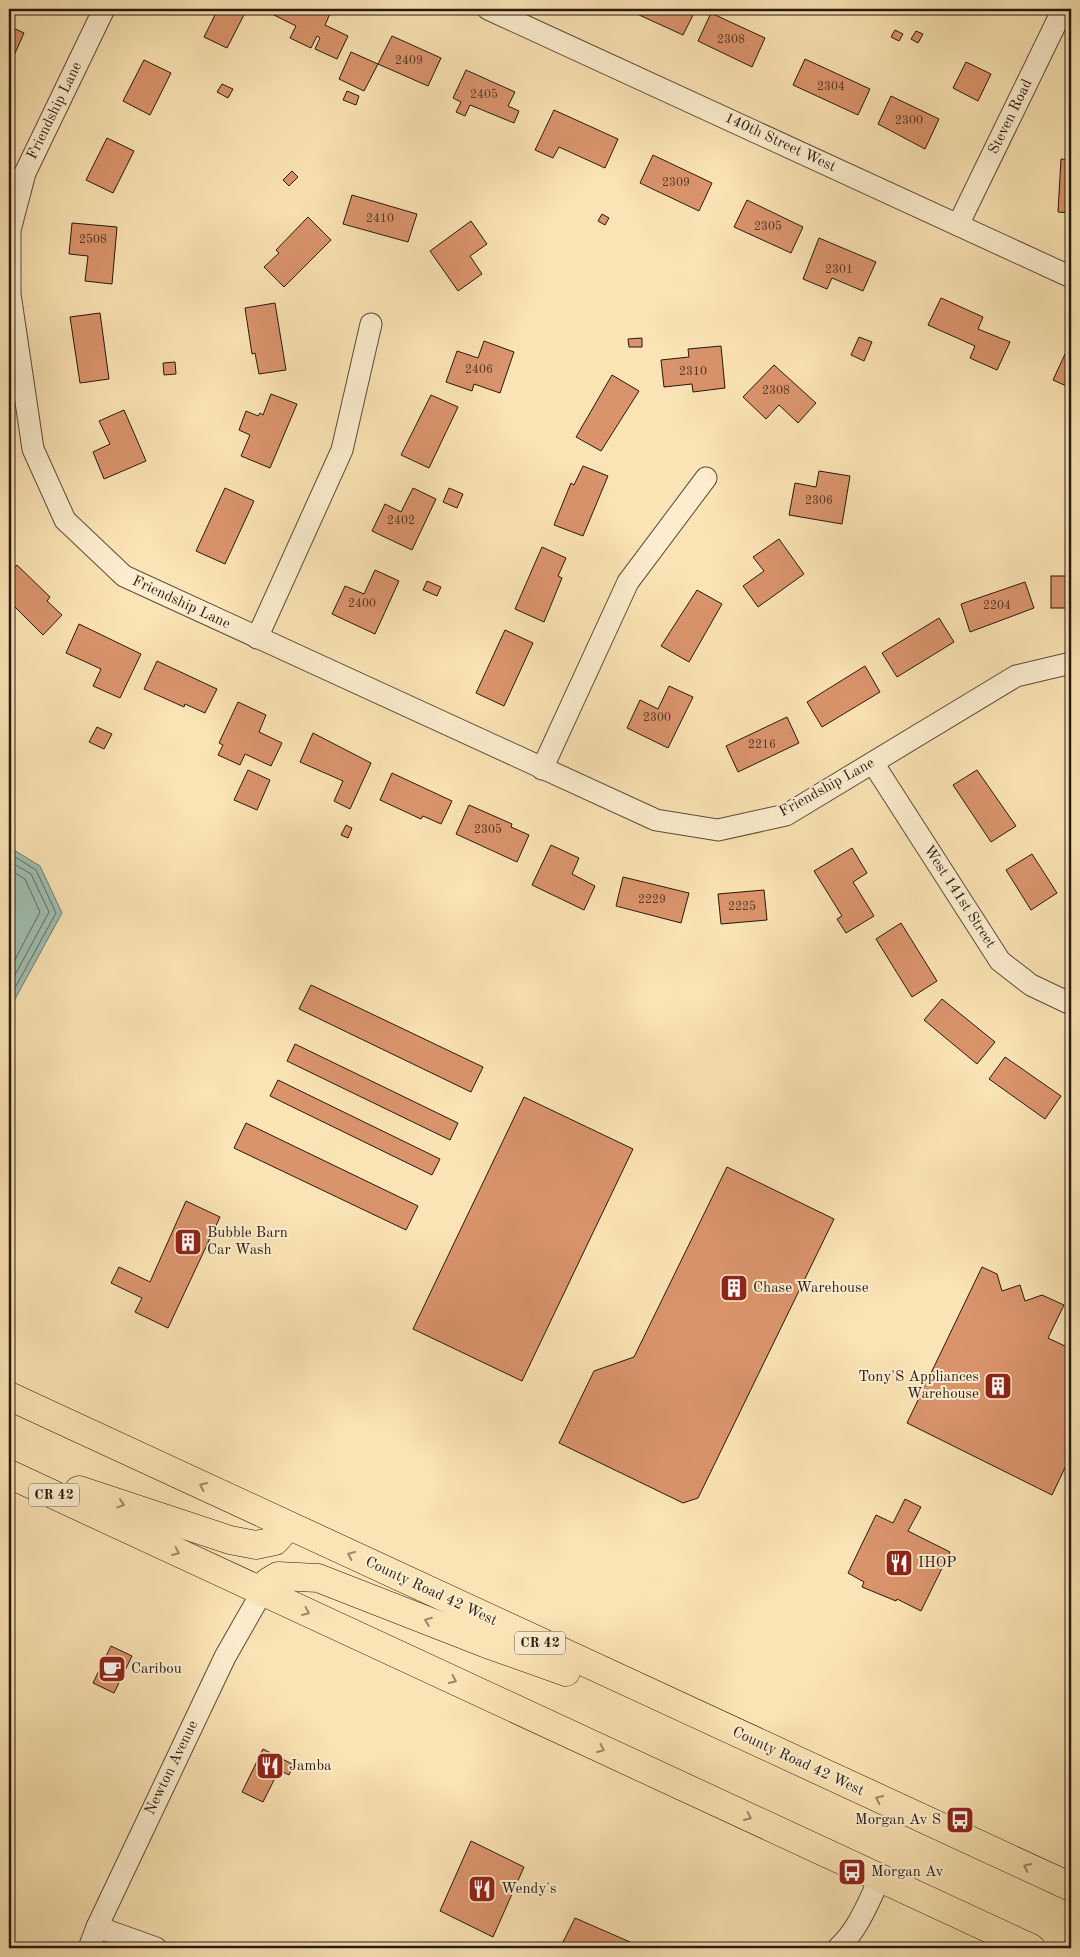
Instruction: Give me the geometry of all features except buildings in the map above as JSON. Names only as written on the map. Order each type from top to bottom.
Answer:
[{"type":"highway","name":"County Road 42 West","points":[[9,1396],[1071,1888]]},
{"type":"highway","points":[[9,1466],[230,1540],[256,1545],[275,1541],[288,1526]]},
{"type":"highway","name":"CR 42","points":[[9,1474],[1031,1948]]},
{"type":"highway","points":[[262,1592],[268,1582],[278,1576],[318,1578],[486,1644],[721,1727]]},
{"type":"street","name":"Friendship Lane","points":[[104,9],[25,173],[10,230],[10,294],[33,449],[65,520],[124,576],[656,820],[718,830],[786,815],[1016,676],[1071,663]]},
{"type":"street","name":"140th Street West","points":[[488,9],[1071,277]]},
{"type":"street","name":"Steven Road","points":[[958,225],[1063,9]]},
{"type":"street","points":[[257,638],[342,450],[371,324]]},
{"type":"street","points":[[542,769],[628,582],[706,478]]},
{"type":"street","name":"West 141st Street","points":[[873,763],[1000,961],[1032,985],[1071,1004]]},
{"type":"street","name":"Newton Avenue","points":[[89,1948],[97,1927],[225,1657],[262,1592]]},
{"type":"street","points":[[838,1948],[847,1940],[862,1916],[880,1878]]},
{"type":"street","points":[[97,1927],[156,1948]]},
{"type":"water","points":[[9,847],[40,866],[62,913],[9,1010]]},
{"type":"place","name":"Bubble Barn Car Wash","points":[[188,1242]]},
{"type":"place","name":"Chase Warehouse","points":[[734,1288]]},
{"type":"place","name":"Tony'S Appliances Warehouse","points":[[998,1386]]},
{"type":"place","name":"IHOP","points":[[899,1563]]},
{"type":"place","name":"Caribou","points":[[112,1669]]},
{"type":"place","name":"Jamba","points":[[270,1766]]},
{"type":"place","name":"Morgan Av S","points":[[960,1820]]},
{"type":"place","name":"Morgan Av","points":[[852,1872]]},
{"type":"place","name":"Wendy's","points":[[482,1889]]}]
